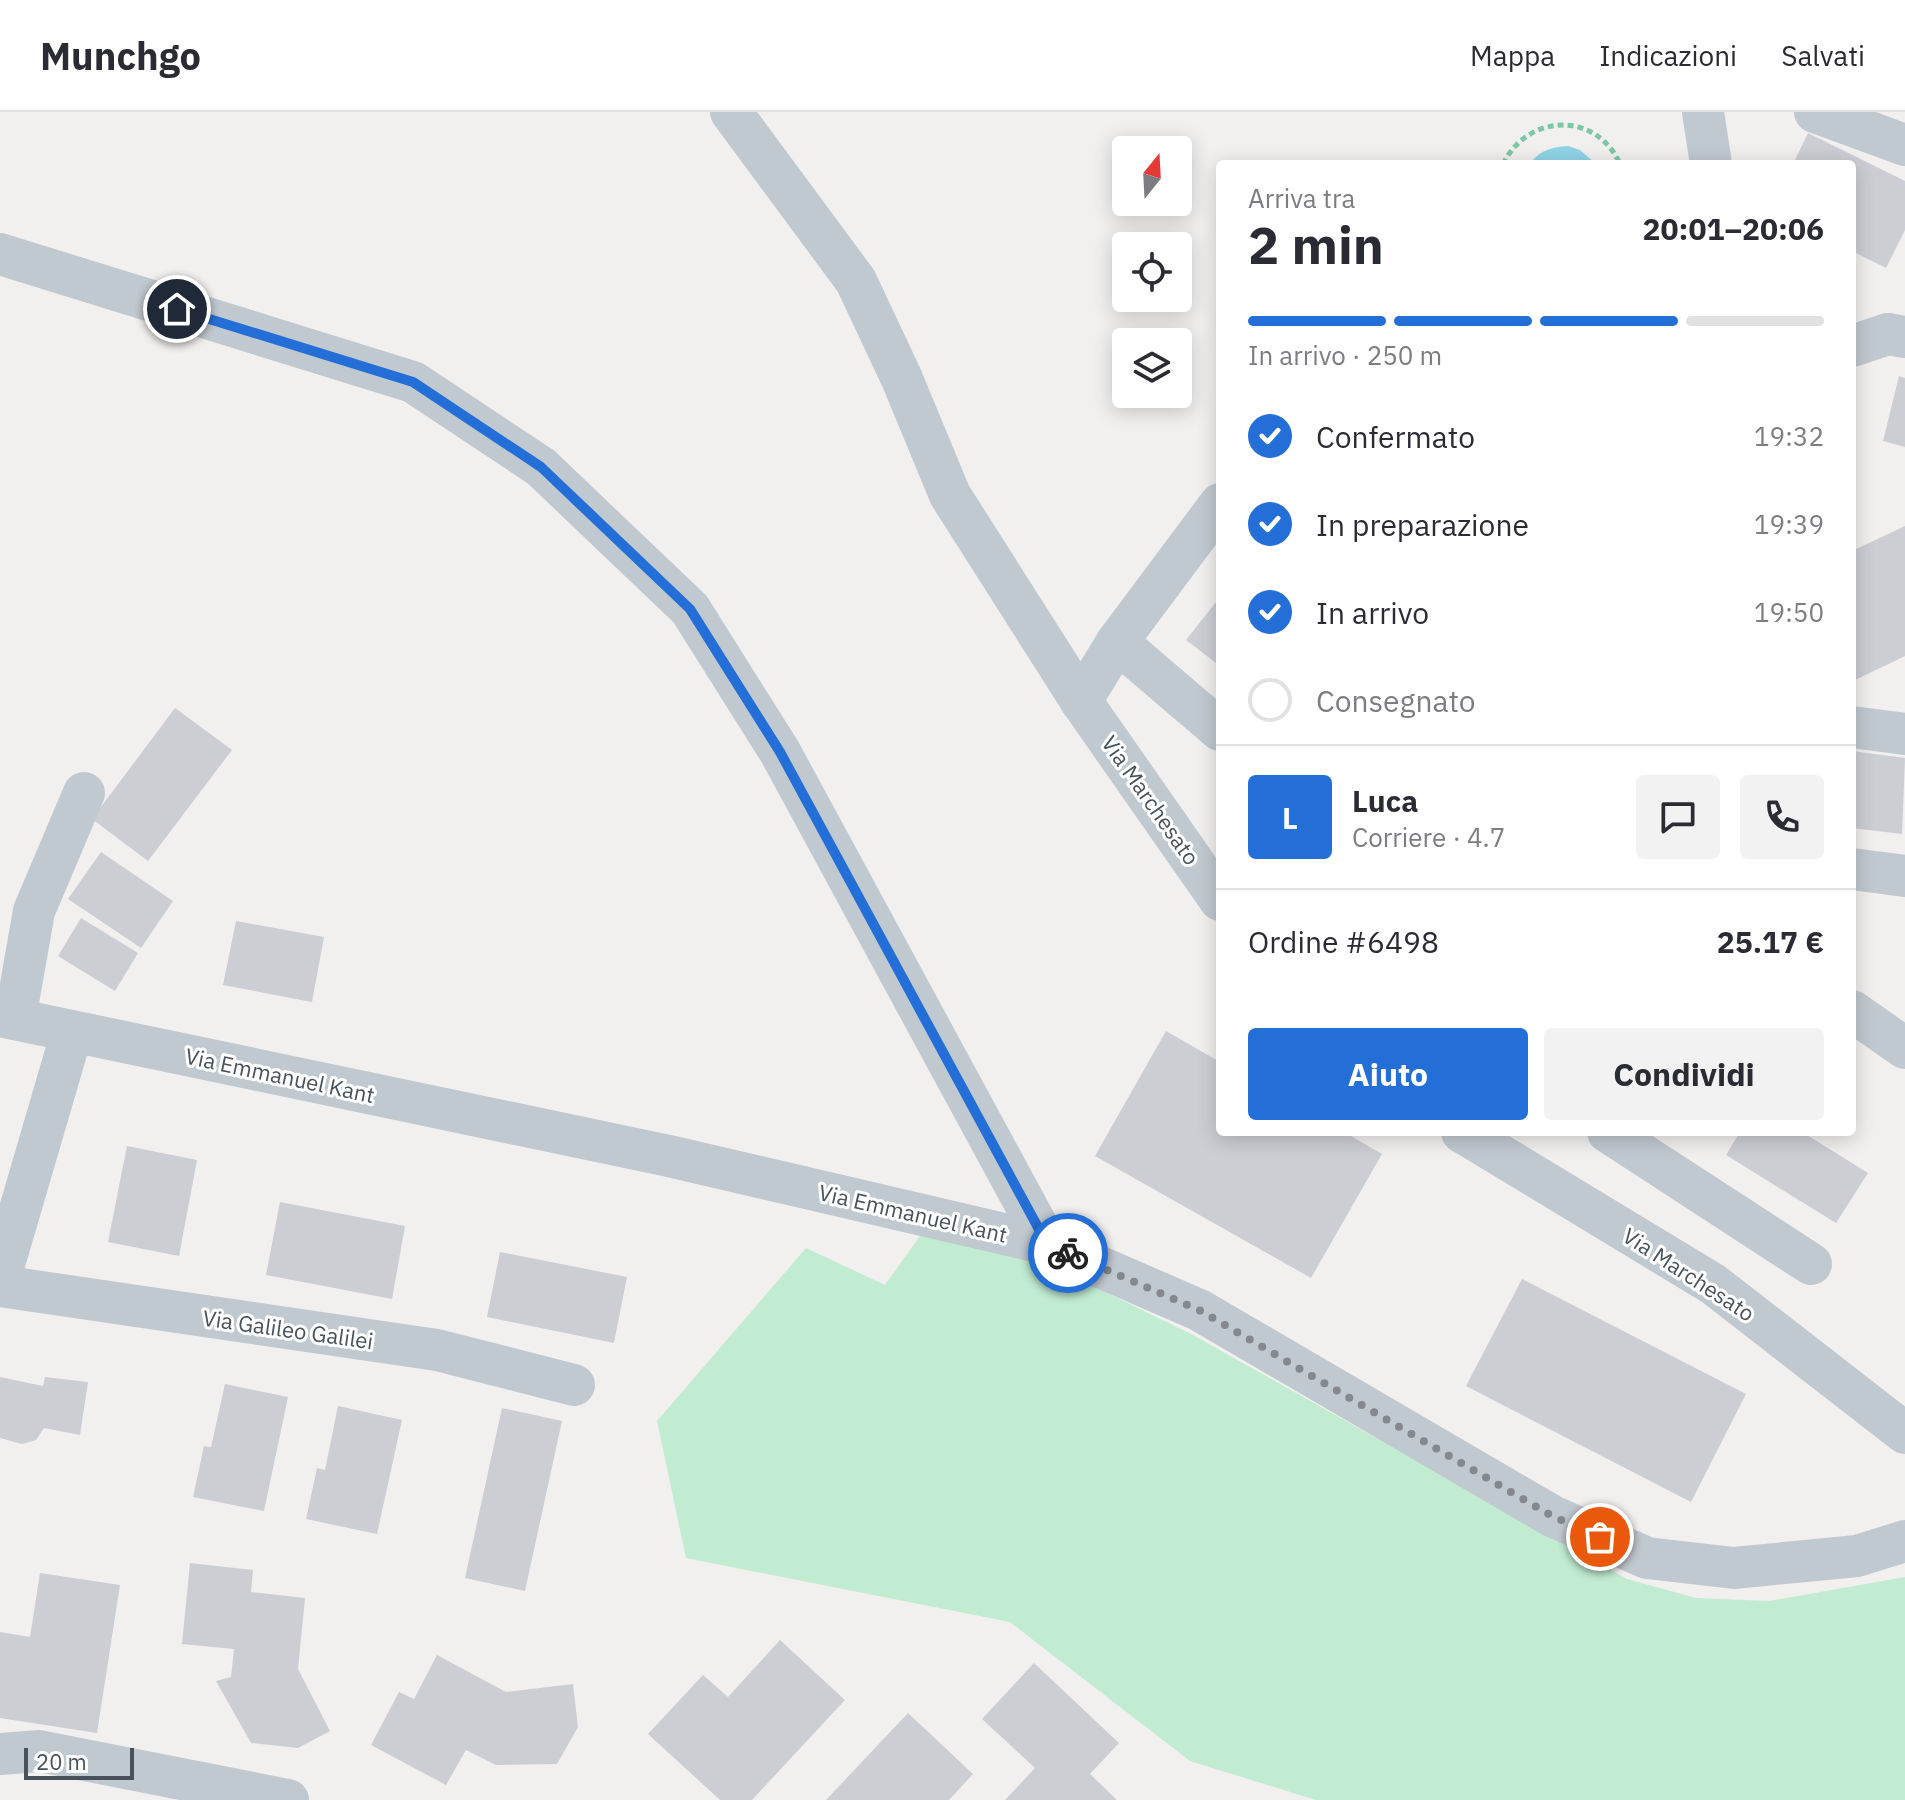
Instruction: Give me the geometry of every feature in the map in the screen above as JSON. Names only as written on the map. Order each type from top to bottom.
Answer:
[{"type":"street","name":"Via Marchesato","points":[[731,112],[856,281],[902,379],[950,495],[1081,701],[1216,894]]},
{"type":"street","points":[[1703,112],[1710,160]]},
{"type":"street","points":[[1815,112],[1905,145]]},
{"type":"street","points":[[0,254],[413,382],[541,467],[690,609],[780,752],[1047,1244]]},
{"type":"street","points":[[1856,314],[1882,339]]},
{"type":"street","points":[[1081,701],[1117,642],[1214,525]]},
{"type":"street","points":[[1117,642],[1216,727]]},
{"type":"street","points":[[1856,728],[1905,734]]},
{"type":"street","points":[[7,1018],[34,911],[84,793]]},
{"type":"street","points":[[1856,870],[1905,876]]},
{"type":"street","points":[[1856,1014],[1905,1048]]},
{"type":"street","name":"Via Emmanuel Kant","points":[[7,1018],[669,1156],[1047,1244],[1199,1310],[1552,1516],[1647,1558],[1734,1568],[1857,1556],[1905,1541]]},
{"type":"street","points":[[0,1278],[72,1032]]},
{"type":"street","name":"Via Marchesato","points":[[1469,1136],[1713,1284],[1905,1433]]},
{"type":"street","points":[[1614,1136],[1811,1264]]},
{"type":"street","name":"Via Galileo Galilei","points":[[0,1286],[437,1350],[574,1385]]},
{"type":"street","points":[[0,1754],[39,1751],[288,1800]]},
{"type":"path","points":[[1505,160],[1511,148],[1525,134],[1543,125],[1562,122],[1582,125],[1600,136],[1618,160]]},
{"type":"green space","points":[[922,1233],[1050,1265],[1193,1335],[1627,1579],[1696,1598],[1769,1601],[1905,1577],[1905,1800],[1316,1800],[1190,1761],[1010,1622],[686,1558],[657,1421],[806,1248],[885,1285]]},
{"type":"water","points":[[1568,146],[1580,150],[1591,160],[1534,160],[1557,147]]},
{"type":"building","points":[[1808,133],[1905,181],[1905,230],[1886,268],[1856,253],[1856,160],[1795,160]]},
{"type":"building","points":[[1899,376],[1905,378],[1905,447],[1883,441]]},
{"type":"building","points":[[1905,526],[1905,656],[1856,680],[1856,549]]},
{"type":"building","points":[[1216,602],[1216,663],[1186,640]]},
{"type":"building","points":[[175,708],[232,750],[148,861],[92,819]]},
{"type":"building","points":[[1856,752],[1905,758],[1902,834],[1856,828]]},
{"type":"building","points":[[101,852],[173,901],[141,948],[68,899]]},
{"type":"building","points":[[81,918],[138,953],[115,991],[58,956]]},
{"type":"building","points":[[236,921],[324,937],[312,1002],[223,985]]},
{"type":"building","points":[[1166,1031],[1216,1060],[1216,1136],[1351,1136],[1382,1154],[1311,1278],[1095,1156]]},
{"type":"building","points":[[1738,1136],[1808,1136],[1868,1173],[1836,1223],[1726,1155]]},
{"type":"building","points":[[127,1146],[197,1160],[179,1256],[108,1242]]},
{"type":"building","points":[[280,1202],[405,1226],[392,1299],[266,1275]]},
{"type":"building","points":[[500,1252],[627,1277],[614,1343],[487,1317]]},
{"type":"building","points":[[1522,1279],[1746,1394],[1691,1502],[1466,1386]]},
{"type":"building","points":[[0,1377],[43,1386],[45,1377],[88,1382],[80,1435],[44,1428],[36,1440],[22,1444],[0,1438]]},
{"type":"building","points":[[225,1384],[288,1397],[264,1511],[193,1497],[204,1446],[211,1447]]},
{"type":"building","points":[[338,1406],[402,1420],[377,1534],[306,1519],[317,1468],[325,1470]]},
{"type":"building","points":[[502,1408],[562,1421],[525,1591],[465,1578]]},
{"type":"building","points":[[190,1563],[253,1570],[251,1592],[305,1598],[298,1669],[330,1731],[298,1748],[251,1743],[216,1681],[231,1677],[234,1649],[182,1644]]},
{"type":"building","points":[[40,1573],[120,1585],[97,1733],[0,1718],[0,1632],[30,1637]]},
{"type":"building","points":[[780,1640],[845,1700],[752,1800],[720,1800],[648,1734],[703,1675],[728,1697]]},
{"type":"building","points":[[437,1655],[506,1692],[573,1684],[578,1727],[557,1764],[496,1765],[466,1750],[446,1785],[371,1745],[399,1692],[414,1699]]},
{"type":"building","points":[[1034,1663],[1119,1743],[1090,1774],[1117,1800],[1005,1800],[1035,1768],[982,1719]]},
{"type":"building","points":[[908,1713],[973,1774],[949,1800],[826,1800]]},
{"type":"way so far","points":[[1068,1253],[1199,1310],[1552,1516],[1600,1537]]},
{"type":"route","points":[[177,309],[413,382],[541,467],[690,609],[780,752],[1047,1244],[1068,1253]]}]
